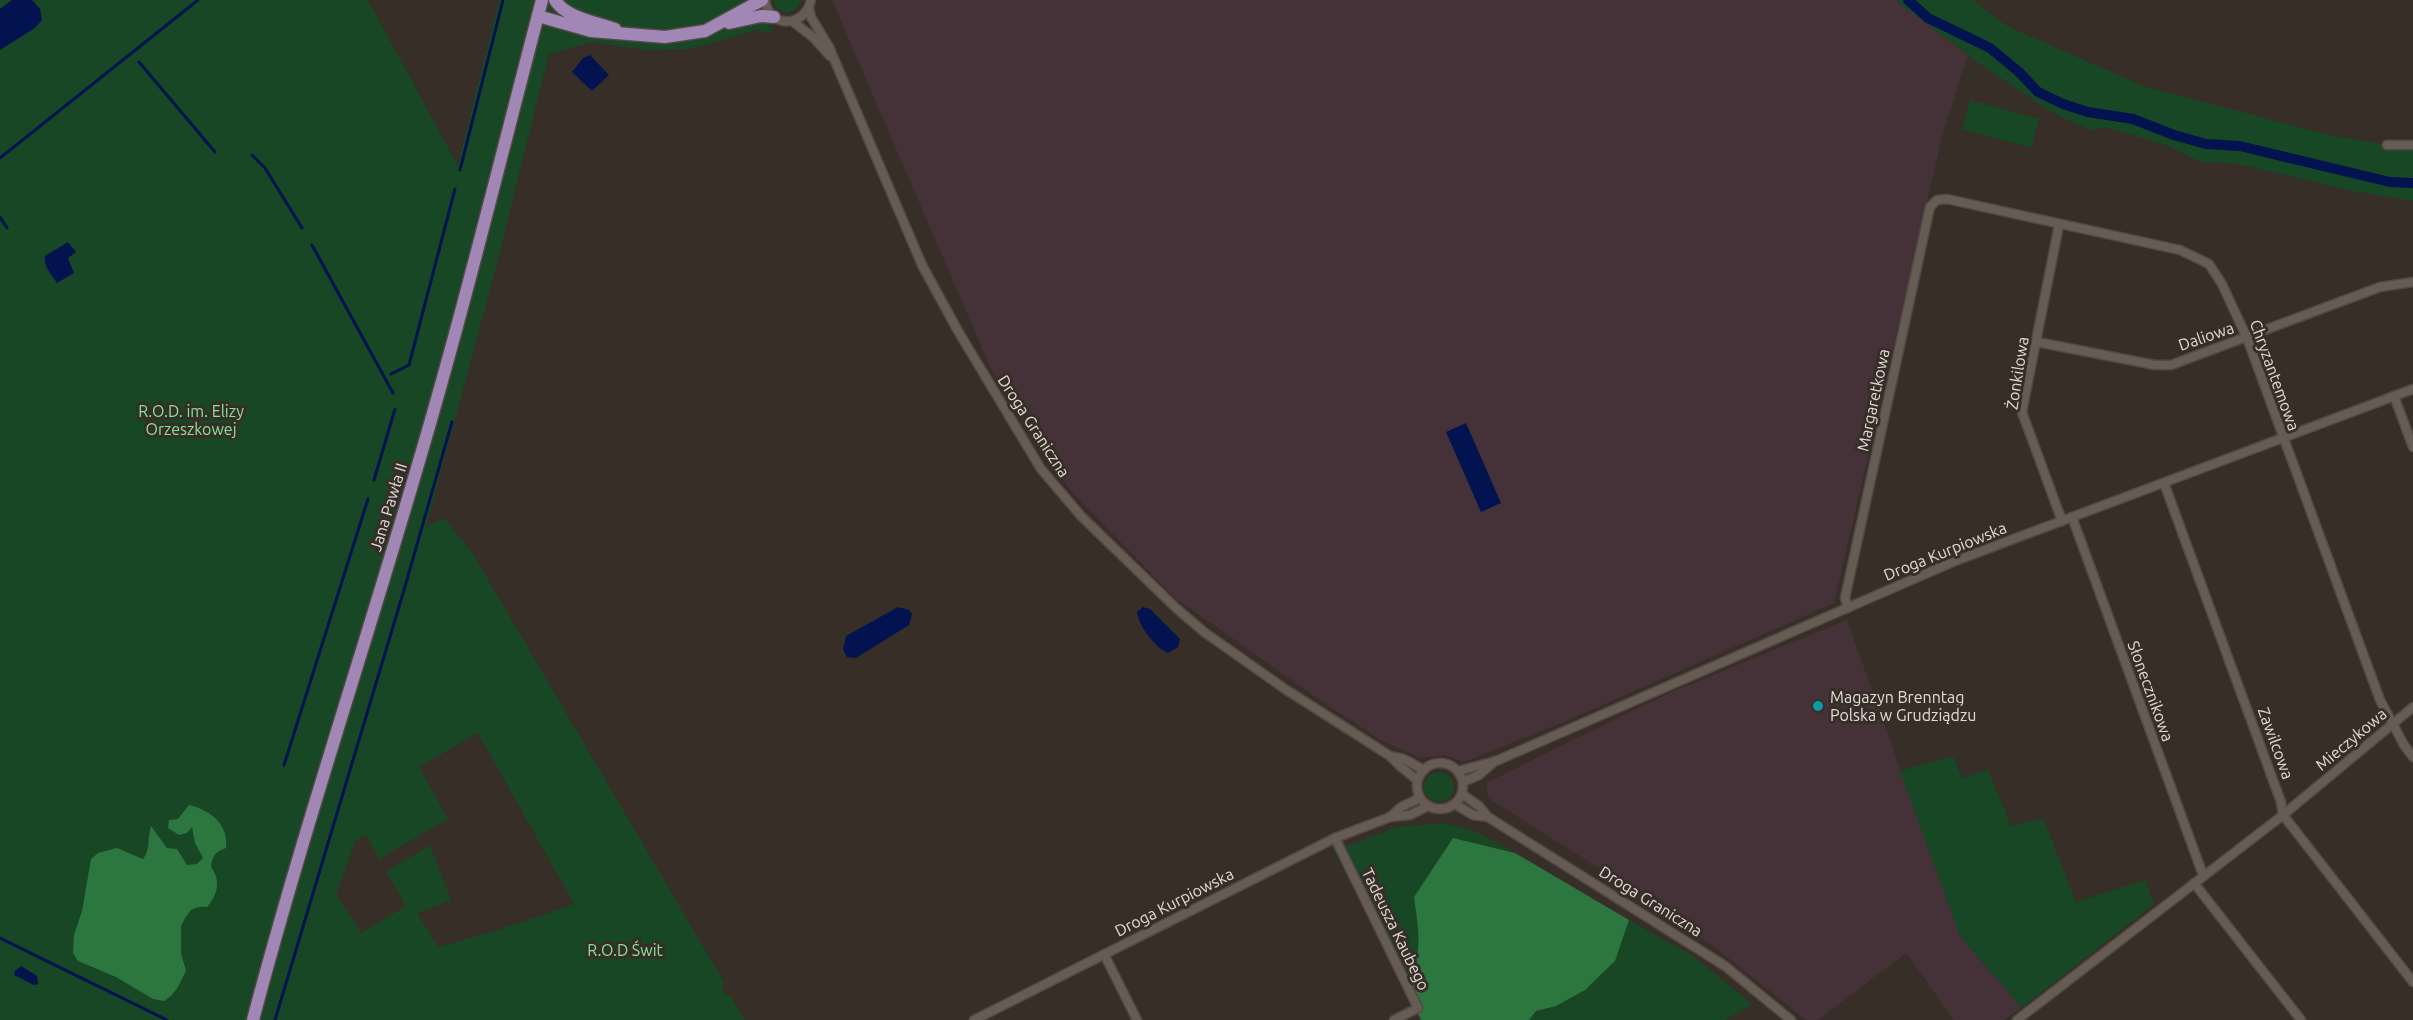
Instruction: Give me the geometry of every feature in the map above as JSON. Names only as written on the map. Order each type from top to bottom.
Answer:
[{"type":"main road","name":"Jana Pawła II","points":[[253,1020],[290,886],[447,364],[542,0]]},
{"type":"main road","points":[[555,0],[560,8],[571,14],[630,35]]},
{"type":"main road","points":[[719,25],[764,0]]},
{"type":"main road","points":[[538,16],[591,31],[648,37],[694,34],[719,25],[760,16],[774,17]]},
{"type":"street","points":[[764,0],[774,17],[792,21],[802,17],[810,4]]},
{"type":"street","name":"Droga Graniczna","points":[[810,4],[811,17],[829,47],[832,59],[912,242],[939,298],[998,401],[1041,469],[1081,516],[1195,624],[1264,675],[1390,756],[1417,780]]},
{"type":"street","name":"Droga Graniczna","points":[[792,21],[814,39],[832,59]]},
{"type":"street","points":[[2387,145],[2413,145]]},
{"type":"street","name":"Chryzantemowa","points":[[1937,200],[1947,199],[2180,250],[2209,264],[2222,284],[2247,338],[2380,700],[2393,726],[2413,756]]},
{"type":"street","name":"Margaretkowa","points":[[1848,608],[1845,598],[1930,207],[1937,200]]},
{"type":"street","name":"Żonkilowa","points":[[2059,225],[2022,412],[2062,521]]},
{"type":"street","name":"Daliowa","points":[[2037,342],[2163,365],[2171,364],[2247,338],[2380,287],[2413,282]]},
{"type":"street","name":"Droga Kurpiowska","points":[[1458,771],[1496,761],[1955,561],[2413,389]]},
{"type":"street","points":[[2394,396],[2413,447]]},
{"type":"street","name":"Zawilcowa","points":[[2164,483],[2282,802],[2283,815],[2413,982]]},
{"type":"street","name":"Słonecznikowa","points":[[2072,517],[2203,875]]},
{"type":"street","name":"Mieczykowa","points":[[2017,1020],[2283,815],[2393,726],[2413,707]]},
{"type":"street","name":"Droga Graniczna","points":[[1390,756],[1409,761],[1424,770]]},
{"type":"street","name":"Droga Kurpiowska","points":[[1463,782],[1479,775],[1496,761]]},
{"type":"street","points":[[1437,763],[1445,764],[1458,771],[1463,782],[1462,794],[1455,804],[1442,810],[1428,806],[1420,798],[1417,780],[1424,770],[1437,763]]},
{"type":"street","name":"Droga Graniczna","points":[[1462,794],[1479,806],[1488,818]]},
{"type":"street","name":"Droga Kurpiowska","points":[[1390,817],[1401,807],[1420,798]]},
{"type":"street","name":"Droga Graniczna","points":[[1455,804],[1473,815],[1488,818],[1725,966],[1791,1020]]},
{"type":"street","name":"Droga Kurpiowska","points":[[974,1020],[1335,838],[1390,817],[1410,815],[1428,806]]},
{"type":"street","name":"Tadeusza Kaubego","points":[[1335,838],[1418,1008],[1394,1020]]},
{"type":"street","points":[[2194,883],[2301,1020]]},
{"type":"street","points":[[1104,954],[1137,1020]]},
{"type":"shaded area","points":[[12,0],[32,0],[40,9],[42,20],[35,28],[0,50],[0,9]]},
{"type":"shaded area","points":[[832,0],[1895,0],[1968,55],[1943,133],[1834,603],[1566,721],[1464,762],[1445,755],[1420,758],[1381,740],[1314,696],[1174,597],[1073,493],[1049,462],[991,369]]},
{"type":"shaded area","points":[[590,55],[609,75],[592,91],[572,72],[583,58]]},
{"type":"shaded area","points":[[68,242],[76,252],[68,258],[74,273],[57,283],[47,267],[45,256]]},
{"type":"shaded area","points":[[1466,423],[1501,503],[1481,512],[1446,432]]},
{"type":"shaded area","points":[[898,607],[909,610],[912,614],[909,625],[856,658],[847,657],[843,649],[846,636]]},
{"type":"shaded area","points":[[1143,607],[1150,609],[1180,639],[1178,647],[1168,653],[1153,642],[1138,617],[1137,612]]},
{"type":"shaded area","points":[[1847,620],[1960,936],[2022,1008],[2004,1020],[1954,1020],[1906,953],[1818,1020],[1806,1020],[1717,949],[1626,885],[1488,798],[1486,783],[1667,694]]},
{"type":"shaded area","points":[[21,966],[37,976],[38,984],[34,985],[14,975]]},
{"type":"green space","points":[[0,0],[368,0],[458,166],[499,0],[761,0],[773,33],[756,30],[692,49],[646,50],[592,42],[549,54],[495,271],[426,527],[444,518],[472,552],[725,984],[722,987],[725,994],[730,995],[745,1020],[0,1020]],"holes":[[[478,733],[574,904],[439,947],[417,913],[451,900],[430,845],[386,872],[406,906],[361,933],[336,894],[356,840],[366,835],[379,859],[448,819],[419,767]]]},
{"type":"green space","points":[[773,0],[801,0],[797,9],[787,13],[777,9]]},
{"type":"green space","points":[[1895,0],[1973,0],[2007,26],[2143,86],[2333,136],[2413,149],[2413,201],[2353,191],[2234,163],[2201,162],[2171,147],[2105,127],[2090,130],[2053,113],[1981,65]]},
{"type":"green space","points":[[1970,100],[2039,119],[2031,148],[1962,129]]},
{"type":"green space","points":[[1953,756],[1962,778],[1988,770],[2011,826],[2043,818],[2076,902],[2145,880],[2154,904],[2022,1008],[1960,936],[1900,771]]},
{"type":"green space","points":[[1439,772],[1445,773],[1453,781],[1453,793],[1445,801],[1439,802],[1433,801],[1425,793],[1424,787],[1425,781],[1433,773]]},
{"type":"green space","points":[[189,805],[204,810],[216,819],[224,832],[226,848],[217,853],[212,860],[211,867],[217,882],[214,898],[207,907],[191,910],[181,926],[181,953],[186,971],[178,987],[164,1001],[153,999],[116,977],[78,961],[73,953],[74,935],[82,911],[91,859],[98,853],[117,848],[143,859],[147,851],[151,826],[167,848],[177,849],[187,865],[197,864],[203,858],[195,843],[192,827],[187,833],[179,835],[168,828],[169,820],[178,819]]},
{"type":"green space","points":[[1445,823],[1475,831],[1515,853],[1453,838],[1414,897],[1418,933],[1417,954],[1415,964],[1404,987],[1334,851],[1397,827]]},
{"type":"green space","points":[[1453,838],[1515,853],[1629,920],[1615,961],[1585,990],[1556,1006],[1536,1011],[1529,1020],[1421,1020],[1404,987],[1415,964],[1417,954],[1418,933],[1414,897]]},
{"type":"green space","points":[[1629,920],[1693,956],[1752,1004],[1725,1020],[1529,1020],[1536,1011],[1556,1006],[1585,990],[1615,961]]},
{"type":"waterway","points":[[0,158],[198,0]]},
{"type":"waterway","points":[[460,170],[503,0]]},
{"type":"waterway","points":[[1908,0],[1928,18],[1990,48],[2019,72],[2038,92],[2063,104],[2088,112],[2133,119],[2174,135],[2206,144],[2240,146],[2390,182],[2413,183]]},
{"type":"waterway","points":[[139,62],[215,152]]},
{"type":"waterway","points":[[252,155],[265,168],[302,228]]},
{"type":"waterway","points":[[391,374],[409,365],[455,189]]},
{"type":"waterway","points":[[0,217],[7,228]]},
{"type":"waterway","points":[[312,245],[393,393]]},
{"type":"waterway","points":[[374,480],[395,409]]},
{"type":"waterway","points":[[275,1020],[452,422]]},
{"type":"waterway","points":[[284,765],[368,499]]},
{"type":"waterway","points":[[0,938],[167,1020]]},
{"type":"place","name":"Magazyn Brenntag Polska w Grudziądzu","points":[[1818,706]]},
{"type":"park label","name":"R.O.D. im. Elizy Orzeszkowej","points":[[191,420]]},
{"type":"park label","name":"R.O.D Świt","points":[[625,950]]}]
